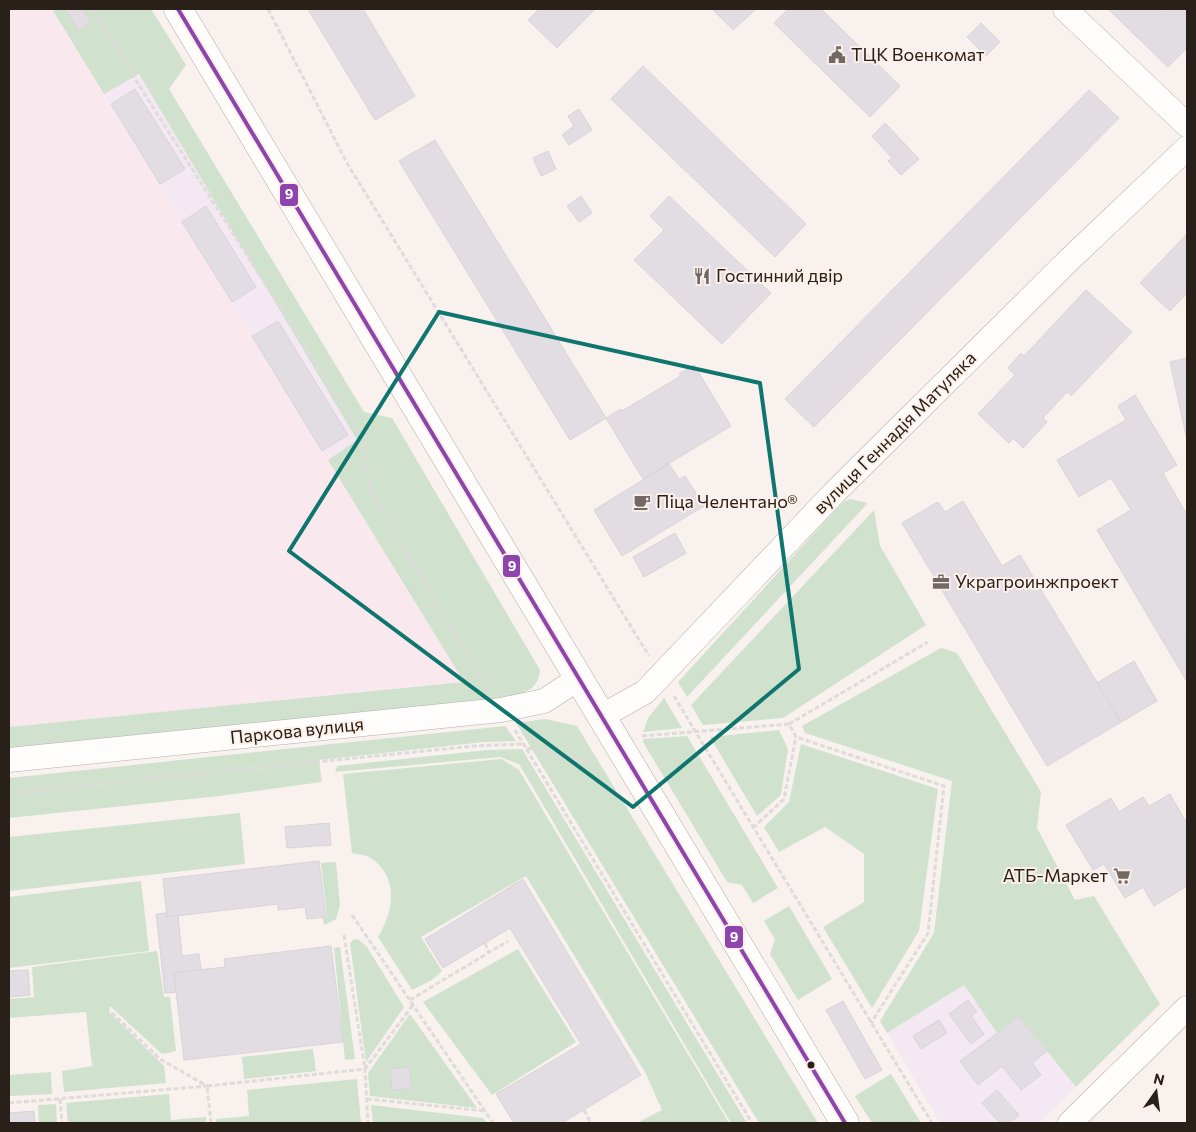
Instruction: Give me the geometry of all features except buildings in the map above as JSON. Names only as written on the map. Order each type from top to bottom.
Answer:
[{"type":"main road","points":[[178,9],[845,1123]]},
{"type":"street","points":[[1065,9],[1187,126]]},
{"type":"street","name":"вулиця Геннадія Матуляка","points":[[602,716],[645,692],[834,493],[1070,259],[1187,148]]},
{"type":"street","name":"Паркова вулиця","points":[[9,760],[501,710],[544,701],[578,679]]},
{"type":"street","points":[[1070,1123],[1187,1008]]},
{"type":"path","points":[[93,9],[137,82],[362,435],[372,494],[501,710],[525,744],[752,1123]]},
{"type":"path","points":[[268,9],[347,163],[654,663]]},
{"type":"path","points":[[639,736],[788,724],[928,642]]},
{"type":"path","points":[[671,691],[932,1123]]},
{"type":"path","points":[[788,724],[796,737],[944,786],[928,933],[870,1023]]},
{"type":"path","points":[[753,828],[784,800],[796,737]]},
{"type":"path","points":[[9,793],[474,746],[525,744]]},
{"type":"path","points":[[527,748],[591,763]]},
{"type":"path","points":[[352,916],[493,1123]]},
{"type":"path","points":[[344,936],[365,1069],[368,1123]]},
{"type":"path","points":[[410,1000],[508,941]]},
{"type":"path","points":[[485,943],[489,953]]},
{"type":"path","points":[[9,1104],[365,1069],[413,1005]]},
{"type":"path","points":[[110,1011],[160,1059],[207,1086]]},
{"type":"path","points":[[207,1086],[211,1123]]},
{"type":"path","points":[[60,1099],[62,1123]]},
{"type":"path","points":[[367,1099],[485,1111]]},
{"type":"path","points":[[584,1110],[591,1123]]},
{"type":"highlighted area","points":[[439,312],[760,383],[799,669],[633,807],[289,551]]},
{"type":"shaded area","points":[[9,9],[52,9],[464,682],[9,727]]},
{"type":"shaded area","points":[[139,73],[358,441],[328,460],[104,94]]},
{"type":"shaded area","points":[[964,985],[997,1033],[1019,1017],[1076,1087],[1040,1123],[940,1123],[887,1033]]},
{"type":"green space","points":[[52,9],[151,9],[186,65],[169,89],[364,412],[392,418],[540,670],[538,679],[529,690],[514,695],[489,699],[9,750],[9,727],[464,682],[328,460],[357,440],[139,74],[104,94]]},
{"type":"green space","points":[[850,499],[868,503],[687,697],[678,682],[842,503]]},
{"type":"green space","points":[[874,510],[880,546],[926,625],[783,718],[703,725],[691,705]]},
{"type":"green space","points":[[941,648],[957,653],[1041,792],[1037,828],[1075,900],[1094,896],[1160,1004],[1076,1087],[1019,1017],[997,1033],[964,985],[887,1033],[880,1021],[934,933],[952,781],[805,733],[802,726]]},
{"type":"green space","points":[[664,698],[682,728],[643,732],[648,718]]},
{"type":"green space","points":[[545,719],[577,726],[818,1123],[759,1123],[516,723]]},
{"type":"green space","points":[[505,726],[516,741],[484,742],[319,760],[322,782],[219,796],[9,818],[9,778]]},
{"type":"green space","points":[[779,730],[788,749],[781,795],[757,816],[710,737]]},
{"type":"green space","points":[[687,736],[778,888],[753,903],[742,885],[727,882],[643,742],[643,739]]},
{"type":"green space","points":[[801,744],[938,789],[919,931],[872,1008],[823,927],[864,902],[864,854],[825,827],[779,852],[764,827],[789,802]]},
{"type":"green space","points":[[522,749],[747,1123],[731,1123],[519,764],[500,757],[335,772],[337,766],[487,750]]},
{"type":"green space","points":[[502,759],[519,770],[729,1123],[637,1123],[662,1110],[646,1074],[526,876],[421,937],[442,971],[432,980],[412,990],[378,937],[390,906],[390,885],[380,866],[371,858],[352,853],[343,774]]},
{"type":"green space","points":[[240,813],[245,864],[9,891],[9,837]]},
{"type":"green space","points":[[336,862],[340,905],[336,919],[324,925],[323,918],[327,917],[321,863]]},
{"type":"green space","points":[[141,881],[149,951],[9,968],[9,897]]},
{"type":"green space","points":[[789,906],[832,979],[798,1000],[770,954],[775,939],[764,921]]},
{"type":"green space","points":[[354,939],[359,940],[367,947],[404,1007],[366,1062],[350,943]]},
{"type":"green space","points":[[340,947],[355,1059],[345,1060],[334,948]]},
{"type":"green space","points":[[518,949],[576,1042],[492,1095],[423,1002]]},
{"type":"green space","points":[[157,951],[164,997],[170,997],[176,1051],[162,1054],[110,1006],[109,1012],[164,1066],[166,1083],[64,1092],[62,1071],[92,1066],[86,1012],[9,1018],[9,999],[34,997],[32,967]]},
{"type":"green space","points":[[410,1014],[477,1108],[370,1096],[368,1073]]},
{"type":"green space","points":[[313,1049],[316,1071],[244,1079],[242,1057]]},
{"type":"green space","points":[[51,1072],[52,1094],[10,1096],[9,1075]]},
{"type":"green space","points":[[891,1074],[921,1123],[872,1123],[855,1096]]},
{"type":"green space","points":[[357,1079],[361,1123],[216,1123],[216,1119],[249,1116],[247,1090]]},
{"type":"green space","points":[[169,1094],[171,1120],[206,1117],[206,1123],[68,1123],[66,1103]]},
{"type":"green space","points":[[56,1104],[57,1123],[39,1123],[38,1105]]},
{"type":"green space","points":[[371,1105],[483,1118],[487,1123],[373,1123]]},
{"type":"transit line","name":"9","points":[[178,9],[845,1123]]},
{"type":"place","name":"ТЦК Военкомат","points":[[837,55]]},
{"type":"place","name":"Гостинний двір","points":[[702,276]]},
{"type":"place","name":"Піца Челентано®","points":[[642,502]]},
{"type":"place","name":"Украгроинжпроект","points":[[941,582]]},
{"type":"place","name":"АТБ-Маркет","points":[[1122,876]]}]
